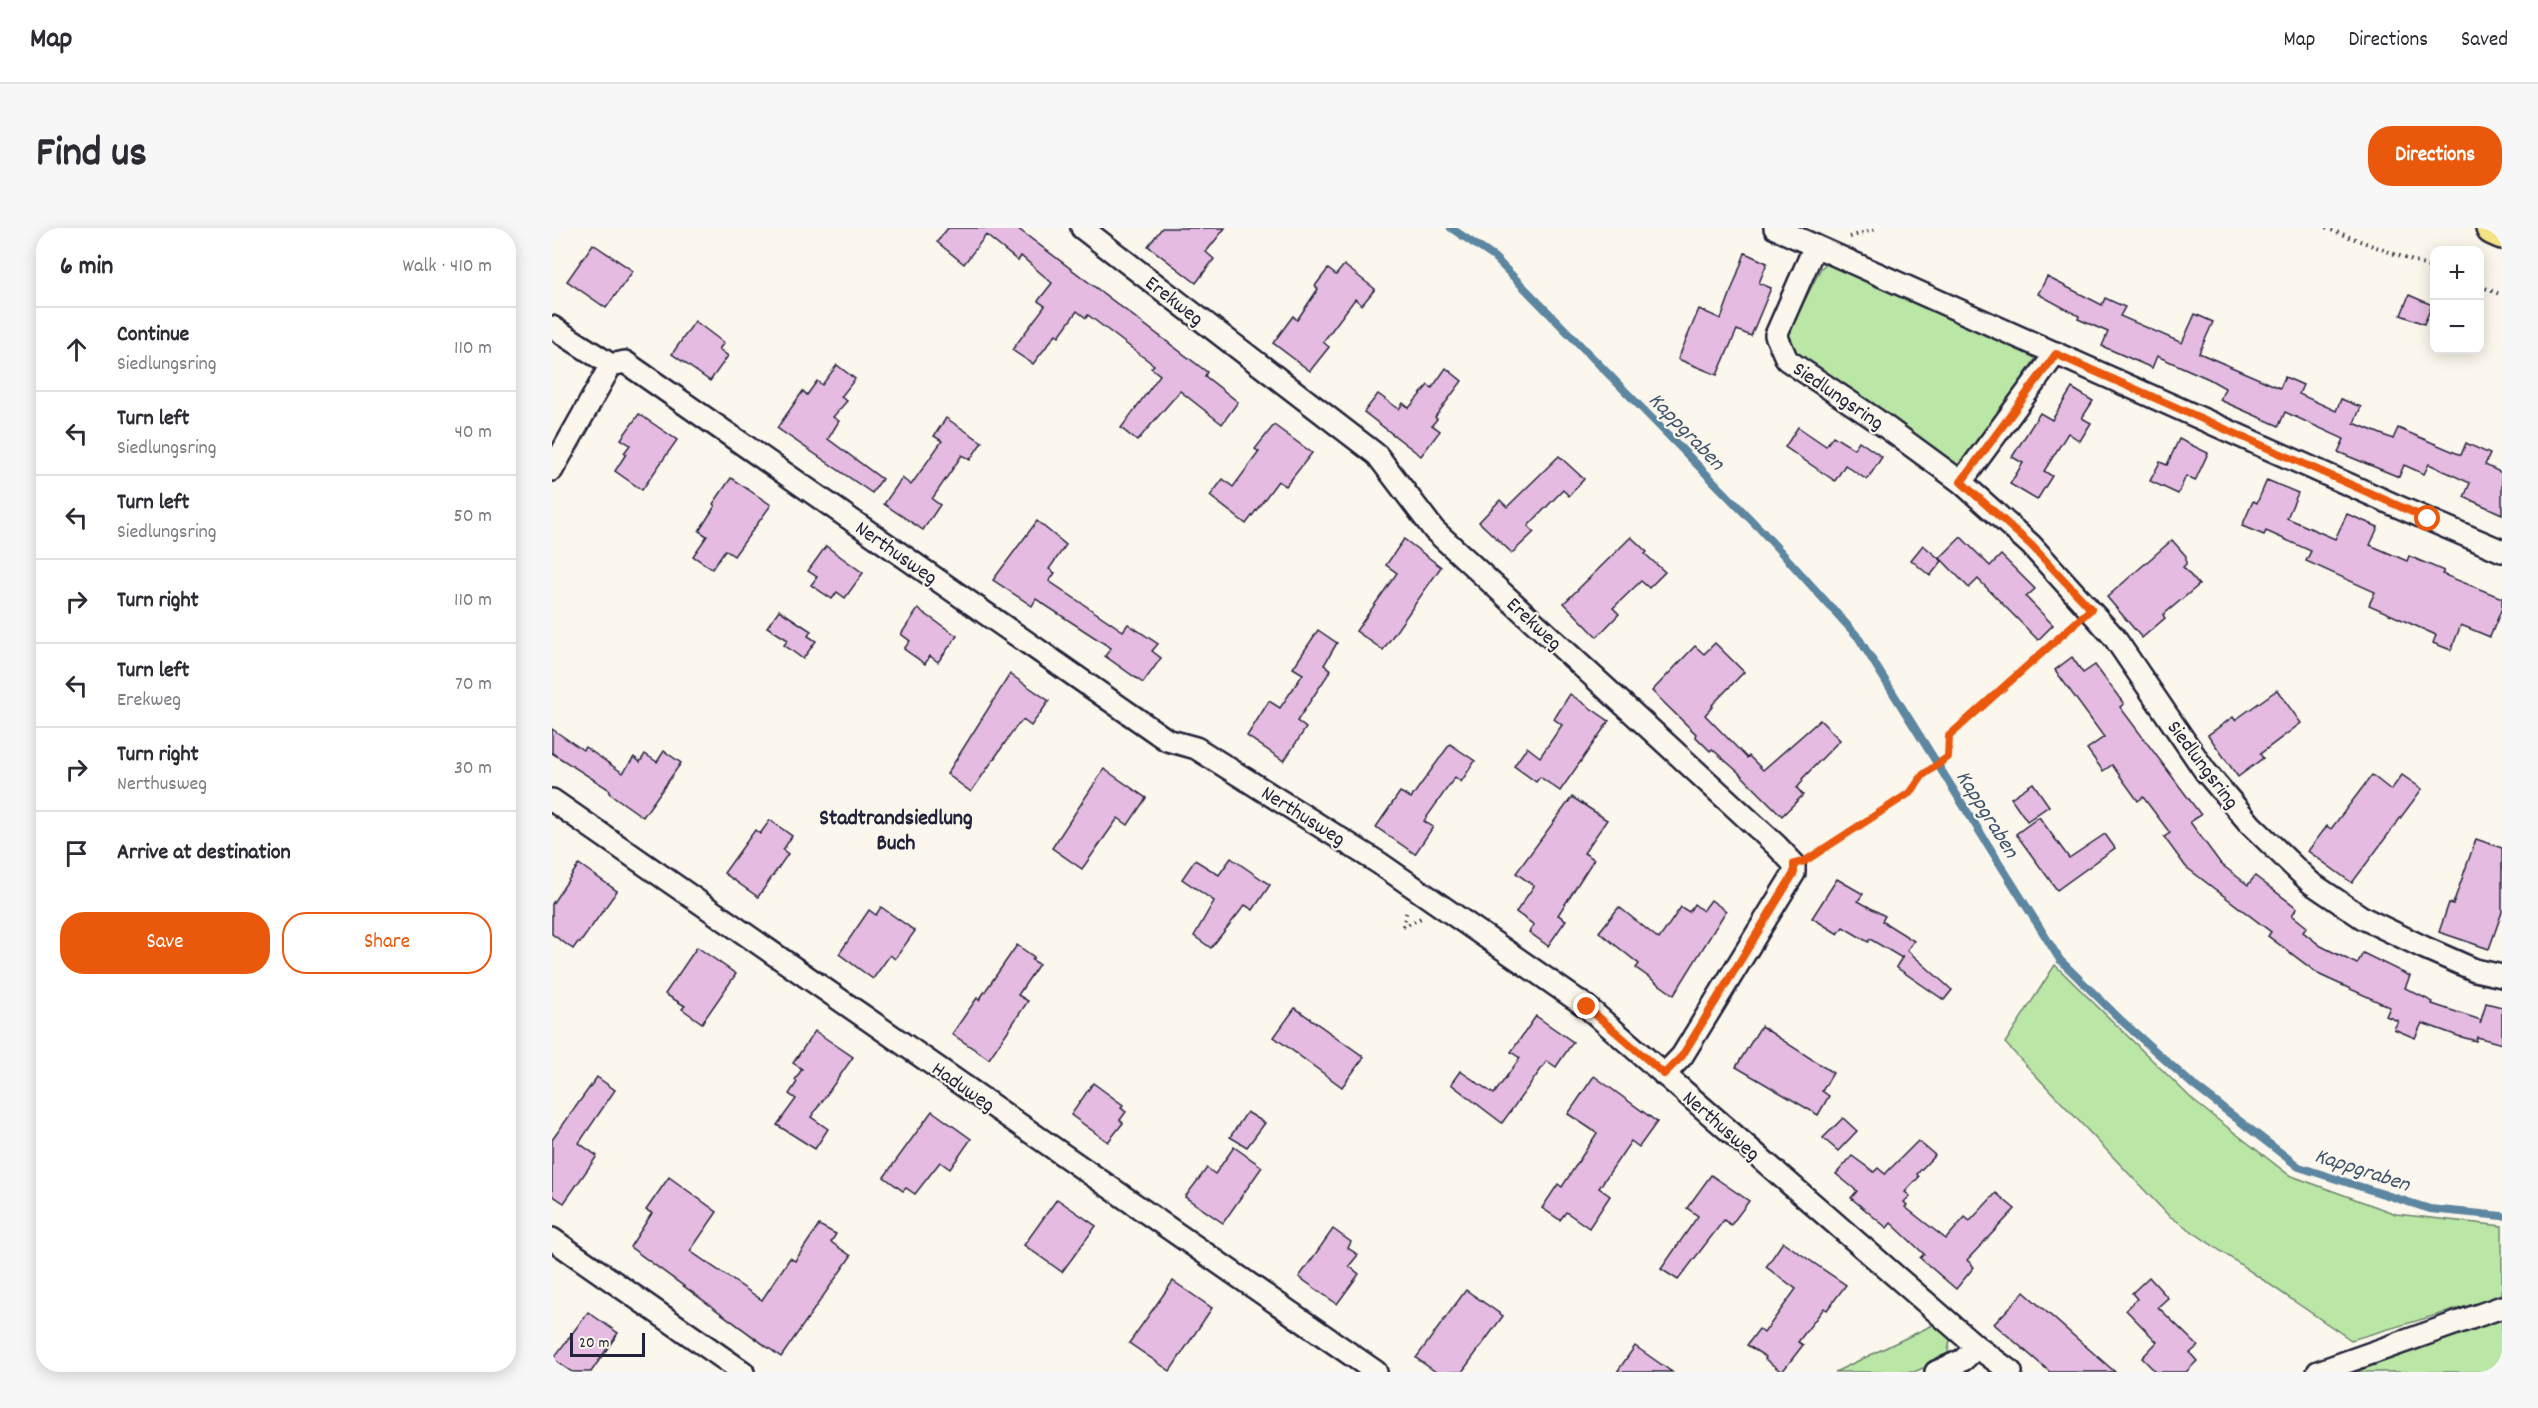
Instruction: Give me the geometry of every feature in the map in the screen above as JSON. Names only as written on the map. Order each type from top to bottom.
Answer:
[{"type":"highway","points":[[2493,228],[2502,232]]},
{"type":"street","name":"Erekweg","points":[[1082,228],[1377,454],[1434,530],[1794,864]]},
{"type":"street","points":[[1775,228],[2399,507],[2502,550]]},
{"type":"street","name":"Siedlungsring","points":[[1815,246],[1776,334],[1787,360],[1875,419],[1961,482],[2031,545],[2091,609],[2140,673],[2205,771],[2251,825],[2311,884],[2363,918],[2425,948],[2475,970],[2502,976]]},
{"type":"street","name":"Nerthusweg","points":[[552,327],[610,365],[625,362],[1167,740],[1196,748],[1379,863],[1587,1007],[1977,1347],[2012,1372]]},
{"type":"street","points":[[1961,482],[2056,354]]},
{"type":"street","points":[[552,470],[610,365]]},
{"type":"street","name":"Haduweg","points":[[552,800],[1376,1372]]},
{"type":"street","points":[[1664,1074],[1682,1056],[1794,873],[1794,864]]},
{"type":"street","points":[[552,1239],[743,1372]]},
{"type":"street","points":[[2318,1372],[2502,1307]]},
{"type":"street","points":[[1936,1372],[1963,1360],[1977,1347]]},
{"type":"path","points":[[2326,228],[2430,267]]},
{"type":"path","points":[[2484,288],[2502,295]]},
{"type":"path","points":[[1794,864],[1805,861],[1911,792],[1927,773],[1948,757],[1949,736],[2091,609]]},
{"type":"green space","points":[[1827,263],[1838,264],[2034,352],[2036,358],[1966,462],[1957,465],[1948,462],[1795,357],[1787,345],[1788,334],[1821,268]]},
{"type":"green space","points":[[2055,965],[2195,1102],[2289,1175],[2396,1214],[2502,1226],[2502,1296],[2351,1340],[2168,1215],[2005,1043]]},
{"type":"green space","points":[[2502,1318],[2502,1372],[2352,1372]]},
{"type":"green space","points":[[1933,1325],[1950,1339],[1947,1358],[1914,1372],[1835,1372]]},
{"type":"building","points":[[948,228],[1017,228],[1207,372],[1205,376],[1238,402],[1222,424],[1180,391],[1137,441],[1121,428],[1160,375],[1151,368],[1154,365],[1088,315],[1086,318],[1077,311],[1059,336],[1056,334],[1033,364],[1012,350],[1045,306],[1038,301],[1052,283],[1021,256],[1018,261],[986,235],[964,264],[937,242]]},
{"type":"building","points":[[1162,228],[1225,228],[1206,252],[1214,259],[1196,283],[1148,246]]},
{"type":"building","points":[[593,244],[633,271],[606,308],[567,281]]},
{"type":"building","points":[[1745,253],[1767,263],[1759,283],[1771,288],[1751,336],[1737,330],[1717,375],[1678,359],[1699,309],[1721,319]]},
{"type":"building","points":[[1344,265],[1375,289],[1362,305],[1355,299],[1323,342],[1329,347],[1310,371],[1273,343],[1293,316],[1297,320],[1318,289],[1315,286],[1328,269],[1336,275]]},
{"type":"building","points":[[2047,277],[2102,305],[2105,298],[2125,307],[2120,316],[2182,343],[2195,314],[2213,322],[2199,353],[2280,388],[2285,377],[2303,385],[2299,394],[2336,411],[2341,399],[2361,407],[2354,423],[2393,439],[2398,428],[2461,455],[2466,443],[2490,454],[2485,465],[2502,473],[2502,514],[2464,497],[2470,483],[2429,464],[2424,474],[2404,465],[2399,477],[2338,452],[2344,439],[2285,412],[2279,426],[2220,400],[2225,388],[2209,379],[2157,356],[2152,368],[2102,346],[2108,332],[2078,319],[2079,316],[2038,294]]},
{"type":"building","points":[[2409,295],[2430,304],[2424,324],[2401,315]]},
{"type":"building","points":[[695,321],[724,343],[719,349],[728,356],[710,381],[672,354]]},
{"type":"building","points":[[837,365],[855,379],[841,397],[847,401],[833,417],[839,421],[828,439],[882,479],[872,493],[777,428],[803,391],[807,395],[817,381],[822,385]]},
{"type":"building","points":[[1446,368],[1462,381],[1435,417],[1437,419],[1432,425],[1440,431],[1421,456],[1364,412],[1378,394],[1399,409],[1403,403],[1409,408],[1428,385],[1432,388]]},
{"type":"building","points":[[2072,388],[2093,401],[2082,418],[2091,423],[2080,441],[2068,433],[2044,471],[2052,476],[2037,500],[2010,484],[2023,463],[2012,457],[2040,413],[2052,420]]},
{"type":"building","points":[[639,414],[677,440],[642,490],[615,471],[630,445],[621,439]]},
{"type":"building","points":[[946,418],[982,442],[970,460],[962,455],[932,499],[940,505],[923,530],[884,504],[902,478],[911,485],[942,441],[934,436]]},
{"type":"building","points":[[1274,425],[1312,453],[1286,486],[1278,481],[1246,524],[1210,496],[1223,479],[1233,487],[1259,452],[1255,449]]},
{"type":"building","points":[[1798,427],[1826,446],[1833,436],[1854,449],[1859,441],[1882,457],[1867,480],[1845,465],[1835,481],[1785,447]]},
{"type":"building","points":[[2179,439],[2208,453],[2195,481],[2186,476],[2178,494],[2150,481],[2160,462],[2167,465]]},
{"type":"building","points":[[1559,456],[1584,479],[1569,496],[1563,490],[1528,526],[1534,532],[1512,553],[1479,522],[1500,500],[1507,507]]},
{"type":"building","points":[[731,478],[771,505],[734,556],[725,550],[712,569],[693,556],[707,536],[699,531],[715,506],[713,504]]},
{"type":"building","points":[[2267,480],[2298,493],[2287,518],[2335,539],[2347,514],[2378,527],[2370,545],[2407,561],[2409,556],[2444,571],[2442,574],[2502,598],[2502,608],[2490,637],[2461,625],[2451,650],[2433,643],[2436,635],[2369,605],[2375,592],[2306,561],[2311,551],[2266,531],[2264,535],[2242,526],[2253,501],[2257,503]]},
{"type":"building","points":[[1037,521],[1066,545],[1049,569],[1055,573],[1049,581],[1123,631],[1128,624],[1158,644],[1152,651],[1161,658],[1143,683],[1105,656],[1111,648],[1036,599],[1032,606],[993,580]]},
{"type":"building","points":[[1631,537],[1647,552],[1645,554],[1665,572],[1649,588],[1641,581],[1613,608],[1619,614],[1597,637],[1564,603]]},
{"type":"building","points":[[1961,537],[1990,566],[2001,555],[2035,589],[2026,597],[2053,625],[2038,640],[1978,579],[1969,588],[1940,558]]},
{"type":"building","points":[[1404,539],[1441,567],[1383,650],[1356,631],[1397,573],[1386,565]]},
{"type":"building","points":[[2172,540],[2186,556],[2186,564],[2183,567],[2199,585],[2163,615],[2165,618],[2142,638],[2107,597]]},
{"type":"building","points":[[1923,545],[1942,561],[1930,576],[1911,560]]},
{"type":"building","points":[[826,546],[863,573],[845,598],[837,592],[832,599],[811,585],[817,577],[808,571]]},
{"type":"building","points":[[918,609],[957,636],[938,662],[930,656],[925,664],[904,649],[910,641],[901,634]]},
{"type":"building","points":[[779,610],[811,631],[808,636],[816,641],[803,659],[784,645],[788,640],[767,627]]},
{"type":"building","points":[[1318,630],[1337,643],[1324,665],[1331,670],[1297,721],[1306,728],[1284,761],[1247,736],[1269,701],[1280,708],[1303,674],[1293,668]]},
{"type":"building","points":[[1715,643],[1744,672],[1705,715],[1747,758],[1749,756],[1763,770],[1820,720],[1840,740],[1802,779],[1803,781],[1797,788],[1803,795],[1782,816],[1737,771],[1712,749],[1710,751],[1652,691],[1695,646],[1704,654]]},
{"type":"building","points":[[2072,657],[2083,673],[2095,665],[2124,704],[2120,707],[2201,815],[2190,822],[2221,864],[2248,885],[2255,876],[2297,908],[2292,915],[2307,927],[2303,932],[2321,946],[2357,964],[2363,953],[2410,976],[2405,988],[2433,1002],[2432,1004],[2481,1020],[2480,1024],[2486,1003],[2502,1007],[2502,1044],[2477,1037],[2476,1041],[2422,1023],[2415,1038],[2394,1029],[2398,1021],[2386,1016],[2390,1007],[2320,975],[2268,936],[2271,932],[2186,867],[2164,837],[2170,833],[2143,797],[2138,801],[2112,765],[2103,771],[2087,749],[2104,737],[2055,670]]},
{"type":"building","points":[[1010,674],[1049,701],[1031,726],[1023,720],[1016,727],[971,792],[947,774]]},
{"type":"building","points":[[2277,690],[2301,723],[2260,754],[2263,758],[2238,777],[2208,735],[2233,717],[2235,720]]},
{"type":"building","points":[[1570,694],[1609,721],[1560,791],[1540,777],[1536,782],[1514,766],[1527,747],[1540,757],[1562,725],[1554,719]]},
{"type":"building","points":[[552,729],[583,750],[585,747],[623,773],[634,757],[640,762],[645,754],[657,762],[664,751],[681,763],[643,817],[609,793],[610,790],[552,753]]},
{"type":"building","points":[[1450,744],[1475,761],[1461,782],[1455,777],[1424,821],[1433,827],[1415,854],[1376,827],[1400,792],[1411,798]]},
{"type":"building","points":[[1104,769],[1146,798],[1128,825],[1118,818],[1082,869],[1052,848]]},
{"type":"building","points":[[2372,775],[2391,790],[2402,775],[2422,789],[2352,883],[2308,851],[2327,826],[2331,829]]},
{"type":"building","points":[[2033,783],[2049,806],[2027,821],[2011,798]]},
{"type":"building","points":[[1572,797],[1607,820],[1584,853],[1594,859],[1558,915],[1566,920],[1548,946],[1529,932],[1534,925],[1516,912],[1534,886],[1516,873]]},
{"type":"building","points":[[2039,817],[2069,858],[2105,834],[2115,848],[2057,890],[2016,834]]},
{"type":"building","points":[[770,820],[792,836],[783,850],[788,854],[758,897],[724,873],[755,830],[760,834]]},
{"type":"building","points":[[2476,839],[2502,848],[2502,912],[2489,949],[2439,932],[2449,903],[2453,904]]},
{"type":"building","points":[[1231,858],[1270,885],[1253,910],[1245,905],[1211,948],[1194,936],[1214,901],[1182,879],[1195,860],[1219,875]]},
{"type":"building","points":[[579,864],[617,891],[580,943],[578,942],[573,949],[552,934],[552,904]]},
{"type":"building","points":[[1837,879],[1863,894],[1858,901],[1885,916],[1882,921],[1914,941],[1907,950],[1952,990],[1944,1000],[1896,967],[1902,958],[1870,939],[1868,942],[1843,927],[1838,934],[1812,918]]},
{"type":"building","points":[[1711,900],[1726,911],[1674,995],[1636,968],[1639,964],[1599,932],[1619,907],[1659,939],[1681,907],[1689,912],[1694,904],[1703,911]]},
{"type":"building","points":[[881,907],[915,931],[895,959],[890,955],[873,979],[839,954],[869,910],[876,915]]},
{"type":"building","points":[[1017,945],[1034,957],[1032,960],[1039,964],[1018,995],[1028,1001],[989,1059],[952,1034]]},
{"type":"building","points":[[697,947],[736,974],[702,1023],[682,1009],[685,1006],[665,994]]},
{"type":"building","points":[[1295,1008],[1364,1057],[1342,1087],[1274,1037]]},
{"type":"building","points":[[1536,1016],[1573,1042],[1556,1067],[1547,1061],[1502,1123],[1451,1084],[1460,1071],[1494,1094],[1520,1058],[1511,1052]]},
{"type":"building","points":[[1761,1026],[1833,1073],[1822,1091],[1829,1096],[1818,1115],[1736,1067]]},
{"type":"building","points":[[815,1031],[853,1057],[811,1117],[828,1129],[815,1149],[777,1125],[796,1099],[789,1094],[802,1069],[793,1063]]},
{"type":"building","points":[[1594,1076],[1657,1122],[1639,1147],[1631,1141],[1599,1188],[1610,1196],[1589,1228],[1566,1212],[1560,1220],[1542,1208],[1558,1184],[1562,1187],[1597,1133],[1568,1114]]},
{"type":"building","points":[[597,1077],[615,1090],[579,1143],[597,1156],[564,1203],[552,1195],[552,1140]]},
{"type":"building","points":[[1093,1083],[1123,1105],[1121,1108],[1126,1112],[1120,1120],[1123,1123],[1108,1142],[1071,1115]]},
{"type":"building","points":[[932,1111],[971,1139],[950,1169],[940,1162],[915,1194],[906,1188],[903,1191],[884,1177]]},
{"type":"building","points":[[1247,1112],[1265,1123],[1247,1147],[1230,1137]]},
{"type":"building","points":[[1843,1118],[1857,1131],[1838,1151],[1823,1138]]},
{"type":"building","points":[[1918,1141],[1935,1155],[1917,1174],[1919,1177],[1905,1192],[1910,1196],[1904,1202],[1907,1205],[1905,1207],[1946,1239],[1965,1217],[1970,1221],[1996,1193],[2015,1209],[1967,1260],[1974,1267],[1956,1289],[1920,1258],[1924,1254],[1891,1223],[1887,1228],[1851,1198],[1857,1191],[1836,1174],[1852,1156],[1874,1172],[1878,1168],[1885,1174]]},
{"type":"building","points":[[1234,1147],[1262,1167],[1223,1223],[1185,1197],[1207,1168],[1215,1174]]},
{"type":"building","points":[[1711,1175],[1749,1201],[1731,1225],[1724,1220],[1678,1280],[1661,1269],[1698,1216],[1687,1208]]},
{"type":"building","points":[[669,1177],[717,1212],[690,1251],[762,1300],[790,1258],[795,1261],[819,1225],[836,1234],[831,1242],[851,1256],[781,1357],[630,1247],[652,1213],[646,1210]]},
{"type":"building","points":[[1057,1199],[1096,1226],[1062,1272],[1024,1245]]},
{"type":"building","points":[[1333,1229],[1351,1242],[1348,1248],[1358,1255],[1349,1266],[1359,1274],[1337,1304],[1299,1277]]},
{"type":"building","points":[[1783,1242],[1846,1285],[1827,1310],[1824,1308],[1798,1342],[1803,1345],[1782,1372],[1765,1359],[1766,1357],[1747,1345],[1759,1329],[1764,1333],[1796,1289],[1766,1267]]},
{"type":"building","points":[[2149,1277],[2168,1298],[2158,1307],[2198,1346],[2190,1353],[2197,1361],[2186,1372],[2156,1372],[2142,1358],[2157,1342],[2126,1310],[2137,1299],[2132,1293]]},
{"type":"building","points":[[1173,1281],[1212,1308],[1170,1371],[1129,1343]]},
{"type":"building","points":[[1466,1290],[1503,1316],[1462,1372],[1436,1372],[1416,1358]]},
{"type":"building","points":[[2024,1292],[2115,1372],[2050,1372],[1994,1324]]},
{"type":"building","points":[[588,1312],[618,1333],[591,1372],[572,1372],[553,1359]]},
{"type":"building","points":[[1635,1346],[1672,1372],[1617,1372]]},
{"type":"waterway","name":"Kappgraben","points":[[1451,228],[1494,257],[1761,530],[1858,637],[2060,960],[2122,1021],[2192,1084],[2299,1167],[2430,1209],[2502,1216]]},
{"type":"district","name":"Stadtrandsiedlung Buch","points":[[896,828]]},
{"type":"route","points":[[1587,1007],[1664,1074],[1682,1056],[1794,873],[1794,864],[1805,861],[1911,792],[1923,775],[1948,757],[1949,736],[2091,609],[2031,545],[1961,482],[2056,354],[2428,519]]}]
